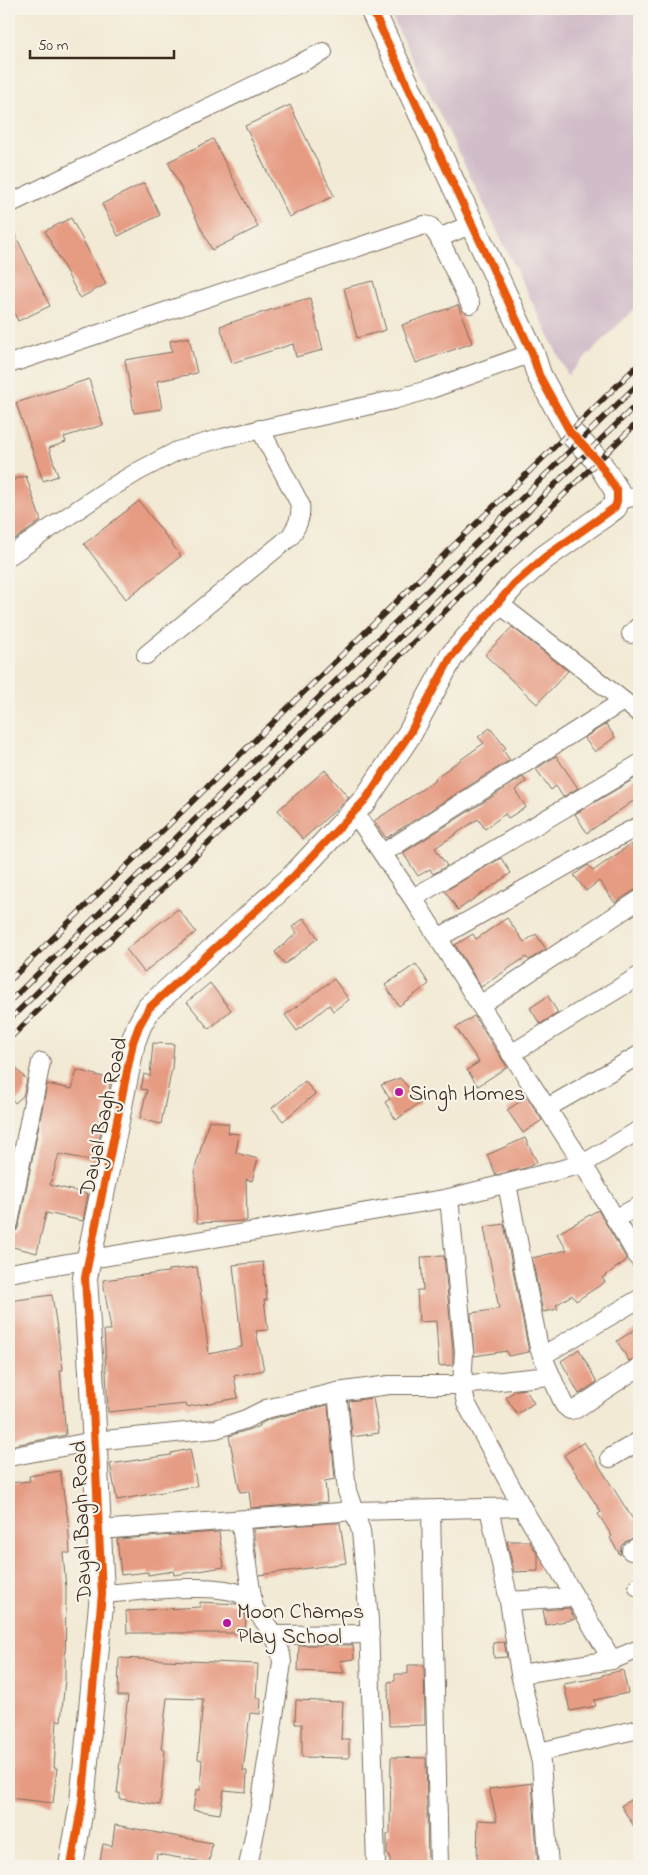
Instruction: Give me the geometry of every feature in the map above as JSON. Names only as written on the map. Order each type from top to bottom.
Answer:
[{"type":"street","points":[[372,9],[532,353],[539,375],[570,432],[598,461],[617,491],[628,498]]},
{"type":"street","points":[[9,204],[323,52]]},
{"type":"street","points":[[438,236],[446,235],[472,224]]},
{"type":"street","points":[[9,364],[424,225],[430,226],[438,236],[470,304]]},
{"type":"street","points":[[9,556],[101,494],[177,451],[222,438],[431,390],[532,353]]},
{"type":"street","points":[[146,655],[290,537],[296,527],[302,514],[300,504],[260,429]]},
{"type":"street","name":"Dayal Bagh Road","points":[[71,1866],[82,1803],[102,1594],[85,1278],[133,1042],[149,1008],[293,877],[366,799],[410,733],[451,657],[498,603],[520,579],[545,557],[614,506],[628,498]]},
{"type":"street","points":[[498,603],[639,713]]},
{"type":"street","points":[[383,853],[623,701]]},
{"type":"street","points":[[413,898],[639,764]]},
{"type":"street","points":[[354,812],[413,898],[583,1164],[639,1259]]},
{"type":"street","points":[[438,938],[639,826]]},
{"type":"street","points":[[480,1005],[639,900]]},
{"type":"street","points":[[511,1054],[639,976]]},
{"type":"street","points":[[547,1108],[639,1055]]},
{"type":"street","points":[[9,1223],[41,1062]]},
{"type":"street","points":[[9,1272],[449,1198],[583,1164],[639,1130]]},
{"type":"street","points":[[507,1184],[539,1348],[564,1405],[570,1410],[576,1409],[639,1367]]},
{"type":"street","points":[[449,1198],[464,1351],[462,1385],[466,1403],[522,1507],[612,1660]]},
{"type":"street","points":[[615,1218],[639,1206]]},
{"type":"street","points":[[542,1356],[639,1299]]},
{"type":"street","points":[[9,1457],[94,1441],[216,1429],[246,1419],[266,1409],[337,1392],[396,1384],[462,1385],[550,1376]]},
{"type":"street","points":[[337,1392],[347,1492],[361,1531],[370,1634],[376,1866]]},
{"type":"street","points":[[610,1458],[639,1441]]},
{"type":"street","points":[[98,1530],[354,1511],[522,1507]]},
{"type":"street","points":[[488,1508],[508,1601],[520,1674],[539,1752],[549,1866]]},
{"type":"street","points":[[431,1510],[439,1866]]},
{"type":"street","points":[[240,1520],[254,1609]]},
{"type":"street","points":[[102,1594],[196,1588],[230,1590],[243,1595],[274,1635],[282,1656],[282,1663],[260,1807],[248,1866]]},
{"type":"street","points":[[508,1601],[574,1597]]},
{"type":"street","points":[[274,1635],[370,1634]]},
{"type":"street","points":[[520,1674],[612,1660],[639,1649]]},
{"type":"street","points":[[539,1752],[639,1729]]},
{"type":"shaded area","points":[[388,9],[639,9],[639,304],[568,375]]},
{"type":"building","points":[[290,105],[334,196],[289,217],[245,126]]},
{"type":"building","points":[[213,139],[258,227],[212,250],[168,162]]},
{"type":"building","points":[[144,183],[160,215],[118,236],[102,204]]},
{"type":"building","points":[[71,218],[106,284],[80,298],[45,231]]},
{"type":"building","points":[[9,222],[50,306],[18,321],[9,302]]},
{"type":"building","points":[[373,281],[386,330],[357,338],[344,288]]},
{"type":"building","points":[[310,298],[323,350],[296,357],[293,344],[232,363],[220,326]]},
{"type":"building","points":[[458,305],[472,343],[416,363],[402,325]]},
{"type":"building","points":[[189,337],[197,373],[157,381],[162,409],[134,413],[125,360],[172,352],[170,341]]},
{"type":"building","points":[[89,379],[103,425],[64,437],[66,442],[49,448],[58,476],[43,481],[16,403]]},
{"type":"building","points":[[26,476],[41,521],[17,538],[9,541],[9,481]]},
{"type":"building","points":[[139,501],[181,556],[126,599],[84,544]]},
{"type":"building","points":[[512,627],[568,671],[537,704],[485,655]]},
{"type":"building","points":[[606,724],[615,737],[595,752],[584,738]]},
{"type":"building","points":[[490,728],[506,748],[503,750],[510,760],[386,838],[374,821],[436,780],[435,778],[484,743],[478,737]]},
{"type":"building","points":[[556,756],[578,788],[563,797],[556,786],[551,790],[536,769]]},
{"type":"building","points":[[325,770],[349,798],[303,839],[278,810]]},
{"type":"building","points":[[639,776],[639,797],[587,833],[575,814]]},
{"type":"building","points":[[523,777],[526,782],[515,790],[526,807],[508,818],[505,814],[485,829],[478,819],[435,848],[447,866],[433,874],[430,869],[418,876],[403,853]]},
{"type":"building","points":[[631,844],[639,856],[639,889],[615,903],[599,881],[586,891],[574,875],[588,865],[593,871]]},
{"type":"building","points":[[501,858],[511,873],[458,910],[445,891]]},
{"type":"building","points":[[178,909],[196,932],[144,972],[126,949]]},
{"type":"building","points":[[304,918],[318,938],[285,964],[275,952],[297,933],[292,927]]},
{"type":"building","points":[[507,918],[524,942],[536,934],[546,949],[529,960],[526,957],[481,987],[455,945],[473,934],[476,939]]},
{"type":"building","points":[[416,964],[429,984],[399,1006],[385,985]]},
{"type":"building","points":[[334,979],[349,1000],[333,1011],[329,1005],[297,1031],[285,1015]]},
{"type":"building","points":[[210,983],[231,1010],[209,1029],[187,1002]]},
{"type":"building","points":[[548,996],[558,1013],[540,1024],[530,1008]]},
{"type":"building","points":[[474,1016],[507,1067],[478,1086],[467,1070],[479,1062],[456,1028]]},
{"type":"building","points":[[153,1043],[174,1044],[172,1068],[161,1124],[140,1119],[147,1090],[141,1089],[144,1074],[150,1076]]},
{"type":"building","points":[[9,1061],[27,1080],[23,1096],[15,1103],[9,1095]]},
{"type":"building","points":[[77,1070],[111,1079],[95,1161],[59,1154],[50,1185],[88,1194],[83,1221],[46,1213],[37,1253],[9,1246],[11,1233],[17,1230],[19,1225],[47,1084],[72,1089]]},
{"type":"building","name":"Singh Homes","points":[[400,1078],[421,1102],[396,1120],[385,1102],[390,1099],[381,1085]]},
{"type":"building","points":[[305,1081],[315,1094],[283,1121],[272,1108]]},
{"type":"building","points":[[527,1097],[542,1120],[523,1133],[507,1110]]},
{"type":"building","points":[[209,1120],[229,1124],[228,1133],[239,1134],[236,1153],[258,1159],[252,1181],[246,1179],[247,1221],[197,1223],[195,1169]]},
{"type":"building","points":[[525,1138],[537,1162],[526,1168],[496,1175],[487,1155]]},
{"type":"building","points":[[598,1210],[627,1260],[602,1278],[605,1282],[576,1301],[572,1295],[556,1305],[558,1309],[543,1312],[532,1258],[567,1250],[557,1234]]},
{"type":"building","points":[[504,1224],[529,1352],[508,1356],[507,1351],[474,1356],[471,1313],[499,1309],[484,1227]]},
{"type":"building","points":[[444,1256],[453,1365],[439,1366],[436,1321],[419,1322],[417,1290],[423,1290],[421,1257]]},
{"type":"building","points":[[263,1262],[267,1300],[264,1300],[268,1330],[256,1331],[264,1370],[234,1376],[238,1398],[187,1407],[186,1404],[108,1412],[104,1330],[111,1330],[103,1280],[197,1267],[209,1354],[242,1347],[233,1265]]},
{"type":"building","points":[[52,1295],[63,1370],[60,1370],[66,1435],[9,1446],[9,1301]]},
{"type":"building","points":[[639,1327],[639,1357],[629,1361],[617,1341]]},
{"type":"building","points":[[579,1349],[597,1382],[579,1394],[561,1361]]},
{"type":"building","points":[[525,1389],[534,1403],[517,1414],[506,1397],[517,1390]]},
{"type":"building","points":[[373,1398],[379,1433],[352,1437],[349,1401]]},
{"type":"building","points":[[328,1405],[335,1479],[325,1481],[327,1502],[251,1508],[249,1491],[240,1492],[229,1436],[260,1426],[260,1424],[270,1419]]},
{"type":"building","points":[[584,1442],[634,1521],[639,1517],[639,1535],[621,1546],[620,1555],[610,1538],[612,1536],[598,1514],[601,1512],[564,1455]]},
{"type":"building","points":[[190,1449],[197,1486],[117,1500],[110,1464],[171,1455],[171,1453]]},
{"type":"building","points":[[60,1471],[68,1520],[70,1553],[63,1553],[66,1589],[65,1679],[61,1721],[57,1720],[54,1768],[57,1768],[53,1803],[9,1798],[9,1483],[30,1481],[29,1476]]},
{"type":"building","points":[[340,1523],[346,1563],[259,1575],[253,1529]]},
{"type":"building","points":[[219,1532],[224,1567],[174,1575],[173,1571],[148,1575],[148,1572],[121,1575],[117,1539]]},
{"type":"building","points":[[507,1541],[529,1541],[538,1555],[538,1571],[514,1572]]},
{"type":"building","points":[[200,1602],[237,1604],[246,1616],[245,1633],[127,1633],[126,1611],[200,1607]]},
{"type":"building","points":[[569,1608],[575,1619],[546,1625],[543,1610]]},
{"type":"building","points":[[504,1642],[507,1657],[494,1658],[493,1643]]},
{"type":"building","points":[[299,1645],[353,1645],[354,1659],[340,1661],[344,1673],[298,1671]]},
{"type":"building","points":[[119,1658],[258,1664],[256,1698],[261,1698],[260,1714],[250,1713],[243,1771],[247,1771],[246,1792],[224,1790],[220,1814],[193,1810],[196,1790],[200,1790],[202,1760],[198,1759],[203,1699],[167,1698],[161,1749],[165,1750],[160,1805],[120,1799],[120,1793],[117,1793],[128,1696],[118,1696]]},
{"type":"building","points":[[408,1665],[424,1665],[425,1725],[389,1726],[388,1682],[395,1681],[395,1674],[408,1674]]},
{"type":"building","points":[[623,1670],[628,1693],[594,1700],[596,1706],[570,1711],[564,1684],[602,1677],[602,1675]]},
{"type":"building","points":[[296,1700],[343,1702],[341,1739],[349,1739],[349,1758],[302,1757],[302,1724],[295,1724]]},
{"type":"building","points":[[391,1757],[426,1758],[428,1866],[390,1866],[390,1855],[387,1855],[387,1834],[390,1834]]},
{"type":"building","points":[[532,1783],[538,1866],[494,1866],[494,1863],[477,1863],[478,1820],[497,1821],[489,1789]]},
{"type":"building","points":[[639,1794],[639,1834],[621,1806]]},
{"type":"building","points":[[115,1825],[212,1843],[209,1863],[157,1854],[155,1866],[99,1866],[103,1844],[112,1846]]},
{"type":"railway","points":[[9,981],[639,364]]},
{"type":"railway","points":[[9,1002],[639,383]]},
{"type":"railway","points":[[9,1020],[639,402]]},
{"type":"railway","points":[[9,1039],[639,421]]},
{"type":"cycle path","points":[[71,1866],[82,1803],[102,1594],[85,1278],[133,1042],[139,1026],[149,1008],[293,877],[366,799],[410,733],[451,657],[514,584],[545,557],[615,507],[617,501],[617,491],[598,461],[570,432],[539,375],[532,353],[372,9]]},
{"type":"place","name":"Singh Homes","points":[[399,1092]]},
{"type":"place","name":"Moon Champs Play School","points":[[227,1623]]}]
